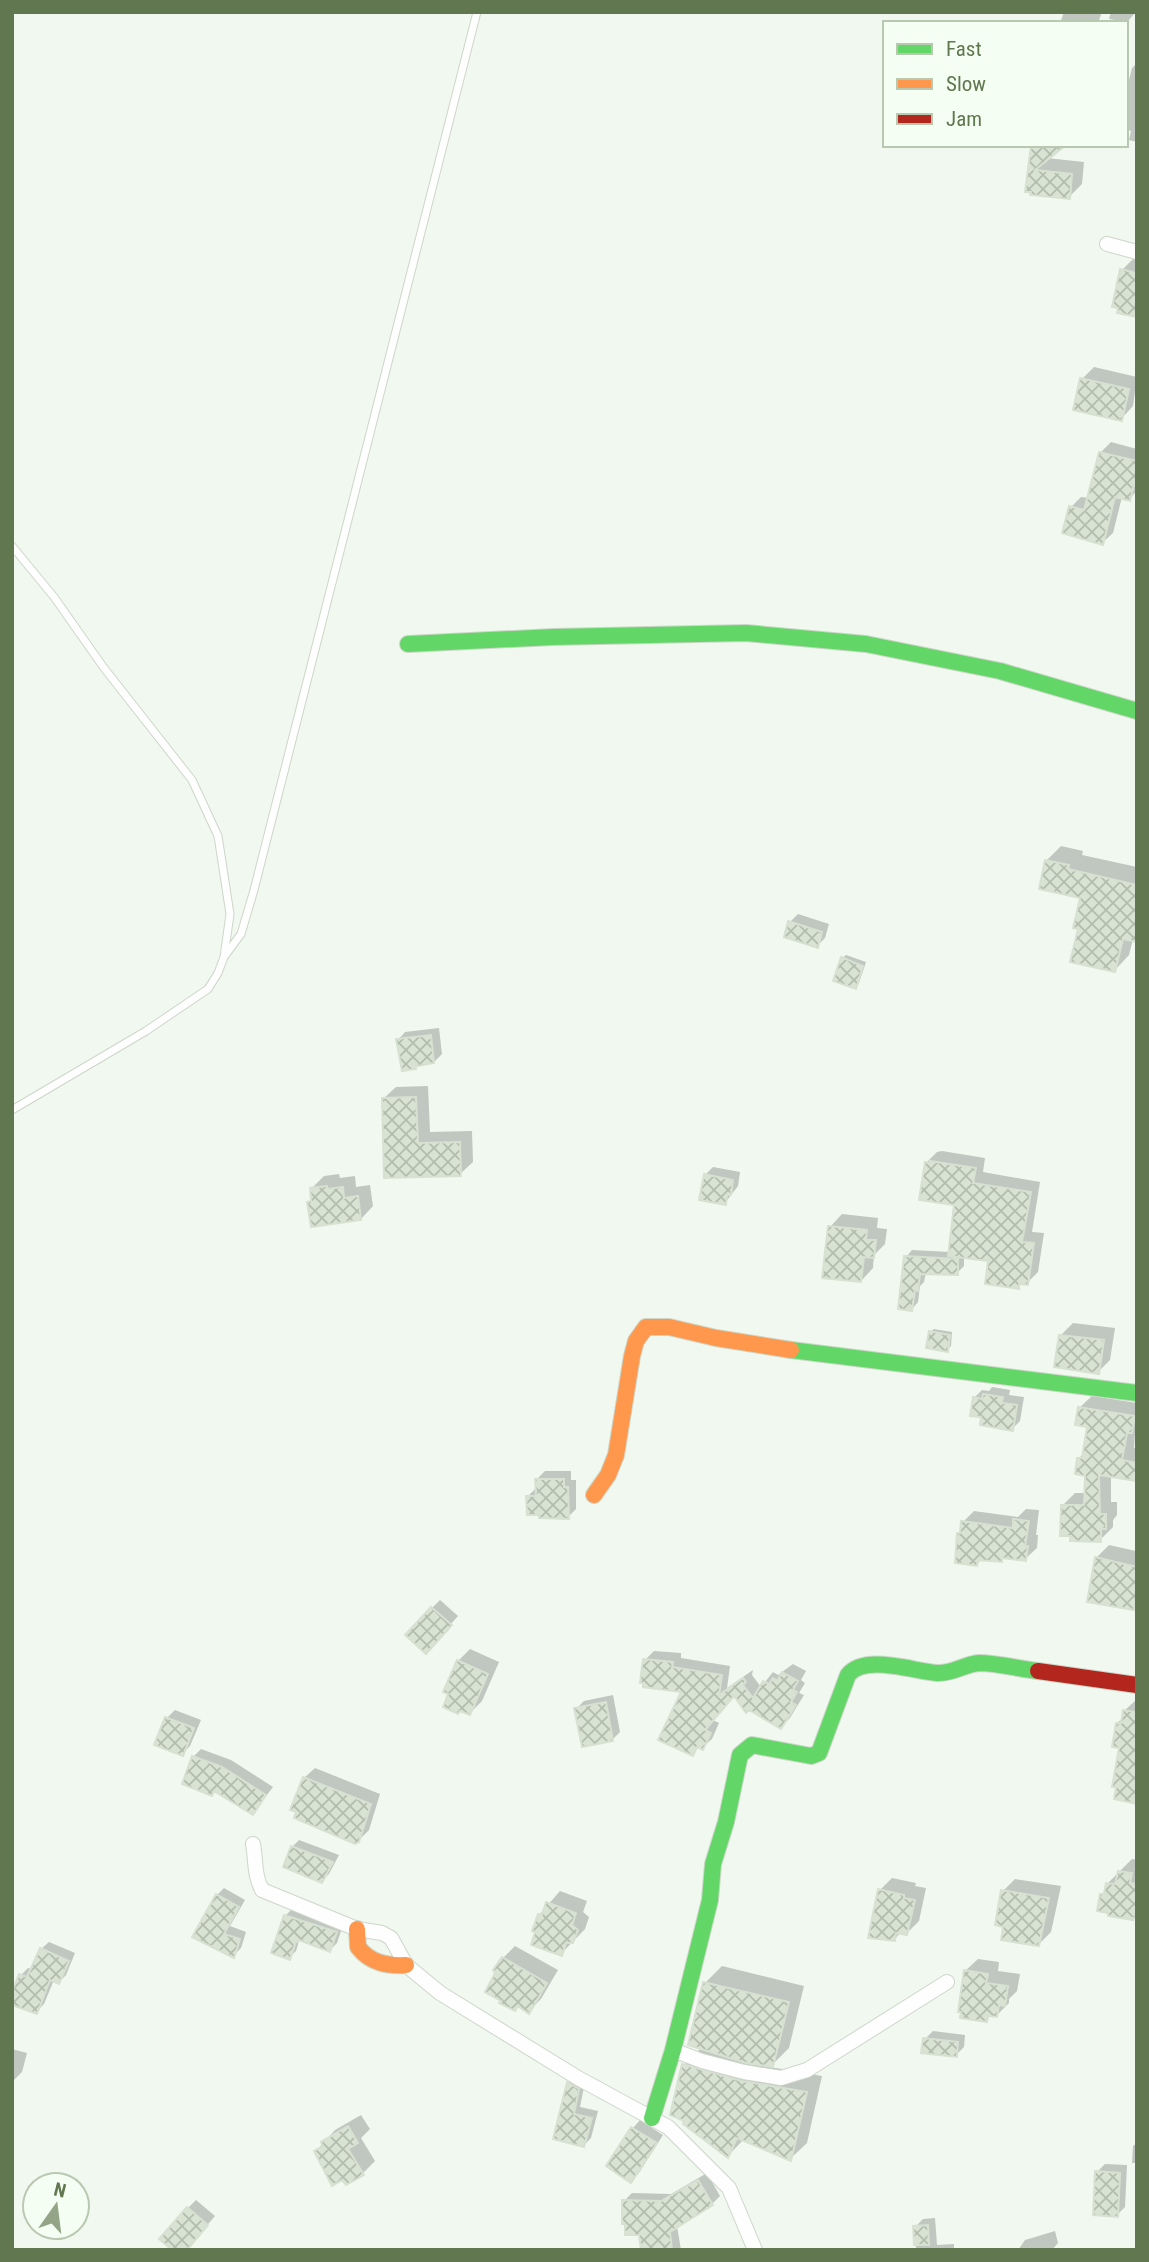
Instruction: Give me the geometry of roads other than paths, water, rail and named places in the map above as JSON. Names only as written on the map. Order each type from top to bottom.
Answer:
[{"type":"street","points":[[1107,244],[1137,252]]},
{"type":"street","points":[[408,645],[553,637],[732,633],[866,644],[1000,671],[1137,711]]},
{"type":"street","points":[[594,1494],[608,1475],[616,1455],[632,1356],[636,1341],[646,1327],[669,1327],[716,1339],[828,1356],[1137,1393]]},
{"type":"street","points":[[652,2118],[673,2050],[710,1900],[713,1864],[743,1751],[752,1745],[816,1756],[824,1747],[848,1675],[853,1669],[869,1664],[946,1672],[981,1663],[1137,1685]]},
{"type":"street","points":[[253,1844],[257,1862],[255,1878],[262,1890],[357,1929],[382,1933],[391,1938],[406,1965],[440,1993],[578,2078],[668,2127],[729,2188],[755,2250]]},
{"type":"street","points":[[357,1929],[357,1945],[370,1960],[387,1965],[406,1965]]},
{"type":"street","points":[[673,2050],[713,2064],[781,2078],[807,2070],[947,1982]]},
{"type":"lane","points":[[223,957],[241,934],[254,890],[477,12]]},
{"type":"lane","points":[[12,546],[54,597],[104,668],[192,780],[218,836],[230,914],[223,957],[218,973],[208,989],[146,1031],[12,1110]]}]
